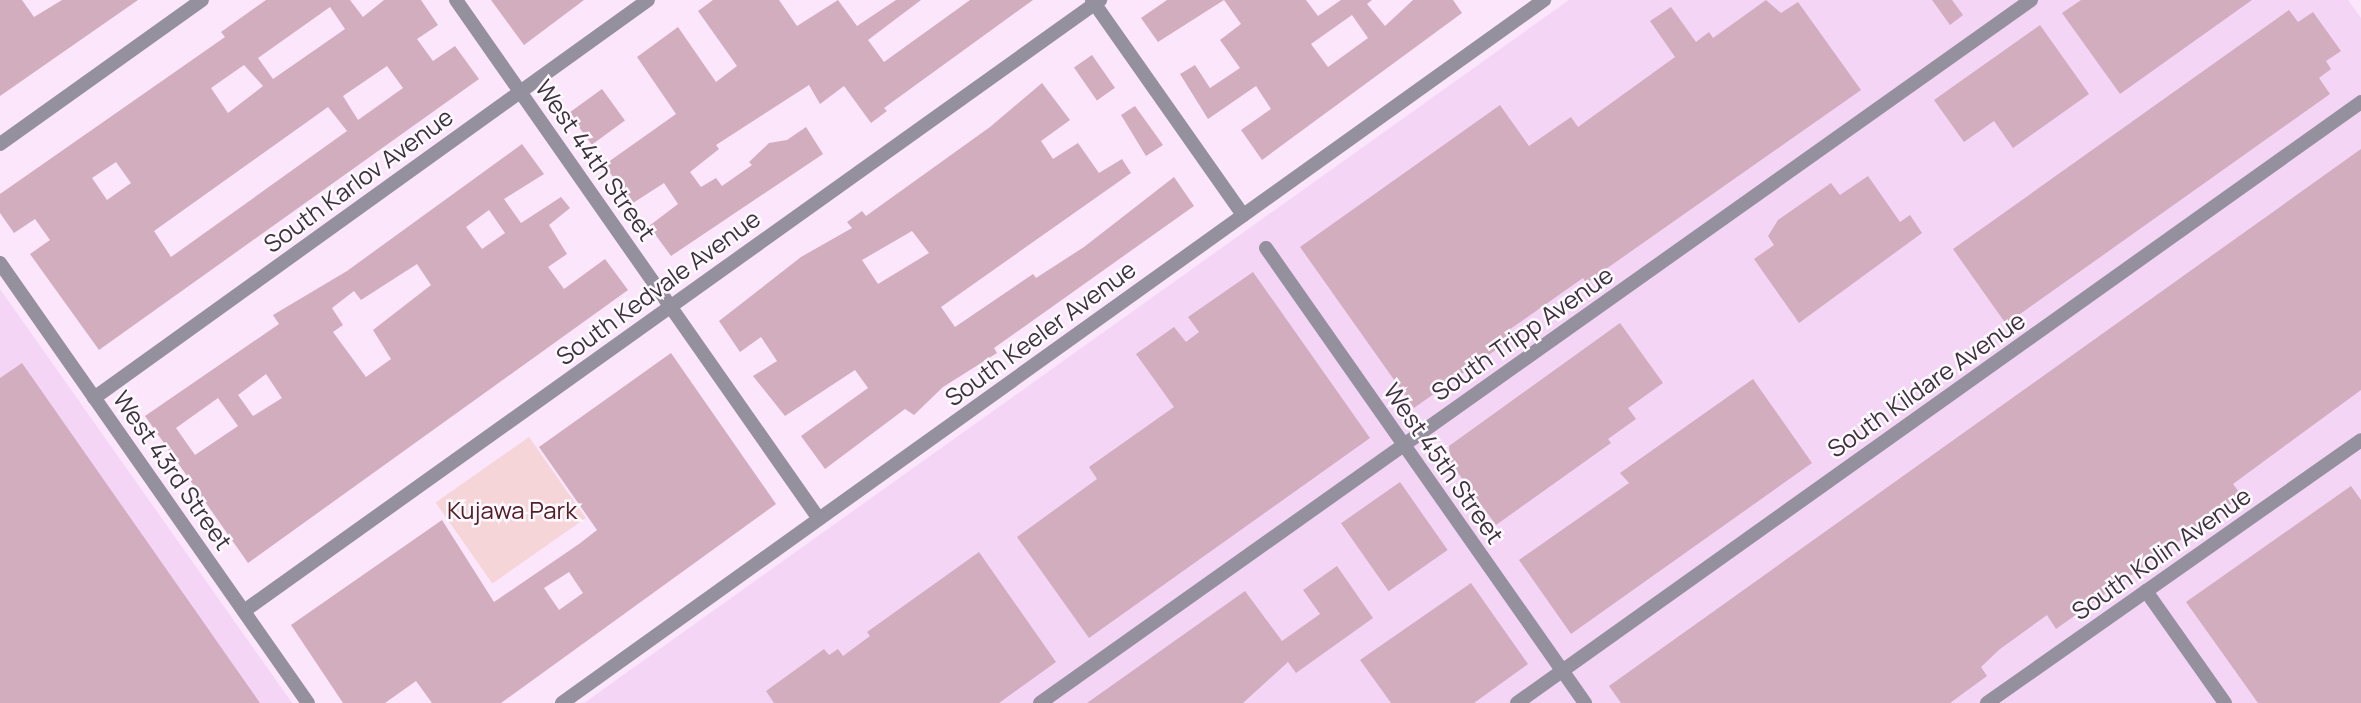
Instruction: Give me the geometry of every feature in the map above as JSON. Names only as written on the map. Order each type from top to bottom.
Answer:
[{"type":"street","points":[[0,144],[202,0]]},
{"type":"street","name":"West 44th Street","points":[[456,0],[819,519]]},
{"type":"street","name":"South Karlov Avenue","points":[[94,398],[648,0]]},
{"type":"street","name":"South Keeler Avenue","points":[[562,703],[1544,0]]},
{"type":"street","name":"South Tripp Avenue","points":[[1040,703],[2031,0]]},
{"type":"street","points":[[1096,1],[1242,215]]},
{"type":"street","name":"South Kedvale Avenue","points":[[244,611],[1096,1]]},
{"type":"street","name":"South Kildare Avenue","points":[[1517,703],[2361,102]]},
{"type":"street","name":"West 45th Street","points":[[1266,248],[1585,703]]},
{"type":"street","name":"West 43rd Street","points":[[0,263],[308,703]]},
{"type":"street","name":"South Kolin Avenue","points":[[1987,703],[2361,440]]},
{"type":"street","points":[[2146,591],[2225,703]]},
{"type":"shaded area","points":[[1569,0],[2348,0],[2361,18],[2361,703],[584,703]]},
{"type":"shaded area","points":[[0,289],[292,703],[0,703]]},
{"type":"green space","name":"Kujawa Park","points":[[529,437],[586,518],[492,583],[436,502]]},
{"type":"building","points":[[0,0],[22,0],[34,17],[62,0],[138,0],[0,96]]},
{"type":"building","points":[[266,0],[350,0],[363,17],[384,0],[421,0],[438,25],[417,39],[433,61],[455,46],[479,79],[99,350],[30,254],[50,240],[35,219],[14,233],[0,213],[0,194],[225,37],[221,32]],"holes":[[[330,7],[345,29],[273,79],[258,58]],[[244,65],[263,86],[228,113],[211,88]],[[387,66],[403,88],[358,120],[343,96]],[[328,107],[347,131],[171,257],[154,231]],[[116,162],[131,183],[107,200],[92,178]]]},
{"type":"building","points":[[491,0],[584,0],[524,45]]},
{"type":"building","points":[[713,0],[779,0],[797,26],[838,0],[857,26],[896,0],[921,0],[868,40],[884,62],[970,0],[1033,0],[884,108],[887,111],[871,123],[844,86],[820,104],[809,85],[716,145],[719,149],[690,172],[701,187],[716,178],[722,186],[752,165],[749,162],[769,143],[787,140],[806,127],[823,154],[671,256],[649,226],[678,204],[664,183],[633,203],[604,165],[676,114],[637,57],[678,27],[716,82],[737,66],[698,11]]},
{"type":"building","points":[[1167,0],[1224,0],[1158,42],[1141,18]]},
{"type":"building","points":[[1224,0],[1306,0],[1318,16],[1341,0],[1372,0],[1367,4],[1385,26],[1413,0],[1453,0],[1462,13],[1262,160],[1241,130],[1271,109],[1256,86],[1208,119],[1180,74],[1195,65],[1210,88],[1240,68],[1220,40],[1241,24]],"holes":[[[1352,15],[1368,38],[1328,67],[1311,44]]]},
{"type":"building","points":[[1766,0],[1781,13],[1798,2],[1861,90],[1586,283],[1583,278],[1506,332],[1511,339],[1414,408],[1300,247],[1500,105],[1529,146],[1571,117],[1578,127],[1675,57],[1650,21],[1671,7],[1696,42],[1709,32],[1713,38]]},
{"type":"building","points":[[1932,0],[1952,0],[1963,15],[1950,25]]},
{"type":"building","points":[[2081,0],[2252,0],[2120,94],[2062,13]]},
{"type":"building","points":[[2289,10],[2298,22],[2313,12],[2341,51],[2326,61],[2331,69],[2319,78],[2330,94],[2006,324],[1953,249]]},
{"type":"building","points":[[2040,25],[2089,94],[2013,148],[1994,121],[1964,142],[1934,100]]},
{"type":"building","points":[[1092,55],[1115,88],[1097,100],[1074,68]]},
{"type":"building","points":[[1042,83],[1070,120],[1041,141],[1053,159],[1078,143],[1099,173],[1122,159],[1131,173],[941,307],[955,327],[1033,274],[1036,278],[1084,247],[1174,177],[1194,206],[994,348],[997,353],[943,387],[914,415],[905,409],[825,469],[801,436],[868,388],[855,370],[785,416],[753,376],[777,361],[761,337],[740,352],[719,321],[801,257],[852,228],[847,222],[862,211],[866,216],[990,127]],"holes":[[[912,231],[929,253],[878,284],[862,260]]]},
{"type":"building","points":[[602,89],[625,121],[592,145],[569,113]]},
{"type":"building","points":[[1135,106],[1163,145],[1146,156],[1121,115]]},
{"type":"building","points":[[522,144],[544,174],[504,199],[521,223],[561,197],[570,208],[549,225],[567,254],[548,267],[564,289],[605,259],[628,290],[248,563],[145,416],[279,324],[273,315],[347,271]],"holes":[[[489,210],[505,233],[482,249],[466,227]],[[417,264],[431,285],[373,330],[391,359],[366,377],[333,332],[343,325],[332,308],[354,291],[361,300]],[[266,374],[282,398],[253,416],[238,395]],[[218,398],[238,426],[195,455],[176,428]]]},
{"type":"building","points":[[2361,149],[2361,390],[2233,484],[2242,496],[2056,629],[2047,615],[2000,649],[1981,667],[1987,676],[1950,703],[1621,703],[1609,686]]},
{"type":"building","points":[[1868,176],[1900,222],[1910,215],[1922,233],[1799,323],[1754,259],[1774,245],[1768,236],[1778,220],[1831,183],[1840,195]]},
{"type":"building","points":[[1253,272],[1370,438],[1089,638],[1017,537],[1097,479],[1089,467],[1174,407],[1136,354],[1174,327],[1186,342],[1199,332],[1188,317]]},
{"type":"building","points":[[1620,323],[1663,383],[1628,408],[1636,419],[1608,439],[1611,443],[1496,525],[1450,462],[1449,446]]},
{"type":"building","points":[[671,353],[776,504],[501,703],[432,703],[416,681],[385,703],[343,703],[291,625],[442,520],[494,602],[597,530],[539,447]],"holes":[[[569,572],[583,593],[559,610],[544,588]]]},
{"type":"building","points":[[22,363],[260,703],[0,703],[0,378]]},
{"type":"building","points":[[1753,379],[1812,463],[1571,634],[1519,560],[1629,483],[1620,473]]},
{"type":"building","points":[[1400,482],[1448,550],[1389,591],[1341,523]]},
{"type":"building","points":[[2351,486],[2361,500],[2361,703],[2258,703],[2186,602]]},
{"type":"building","points":[[979,552],[1056,662],[999,703],[774,703],[766,691],[824,649],[829,655],[838,649],[843,656],[870,636],[867,632]]},
{"type":"building","points":[[1337,566],[1373,618],[1296,673],[1288,662],[1243,703],[1087,703],[1245,591],[1282,641],[1320,614],[1303,590]]},
{"type":"building","points":[[1471,583],[1528,664],[1474,703],[1391,703],[1360,660]]}]
